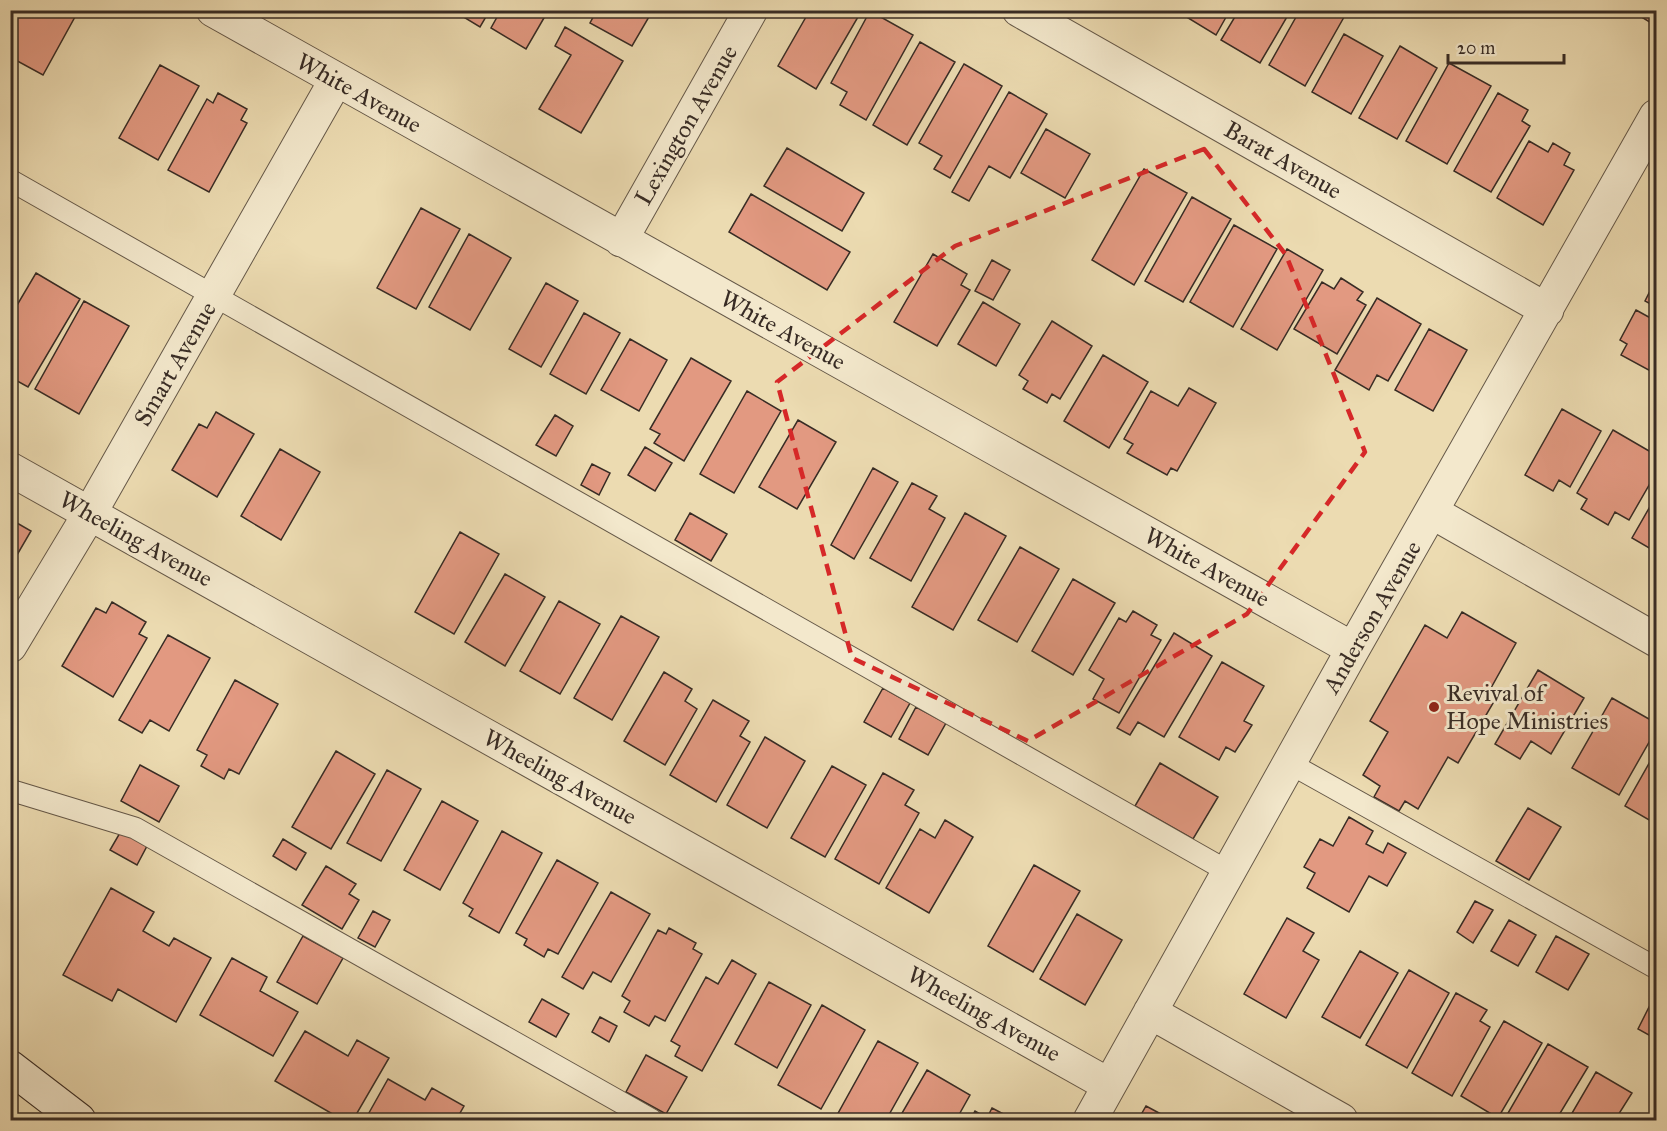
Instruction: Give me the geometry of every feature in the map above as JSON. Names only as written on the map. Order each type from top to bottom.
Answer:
[{"type":"street","name":"White Avenue","points":[[213,10],[1353,649]]},
{"type":"street","name":"Lexington Avenue","points":[[621,240],[751,10]]},
{"type":"street","name":"Barat Avenue","points":[[1019,10],[1547,310]]},
{"type":"street","name":"Smart Avenue","points":[[10,646],[90,513],[336,80]]},
{"type":"street","name":"Anderson Avenue","points":[[1090,1120],[1353,649],[1656,116]]},
{"type":"street","name":"Wheeling Avenue","points":[[10,469],[1109,1085]]},
{"type":"street","points":[[1432,512],[1656,640]]},
{"type":"street","points":[[1150,1012],[1341,1120]]},
{"type":"street","points":[[10,1067],[79,1120]]},
{"type":"lane","points":[[10,180],[1229,872]]},
{"type":"lane","points":[[1289,763],[1656,968]]},
{"type":"lane","points":[[10,790],[135,828],[652,1120]]},
{"type":"highlighted area","points":[[1204,149],[1286,255],[1365,452],[1247,614],[1028,741],[852,658],[777,382],[955,246]]},
{"type":"building","points":[[21,10],[67,10],[76,15],[43,75],[10,57],[10,29]]},
{"type":"building","points":[[452,10],[490,10],[480,27]]},
{"type":"building","points":[[501,10],[548,11],[526,49],[491,28]]},
{"type":"building","points":[[597,10],[653,10],[632,46],[590,23]]},
{"type":"building","points":[[810,10],[846,10],[858,17],[816,89],[778,66]]},
{"type":"building","points":[[1175,10],[1230,10],[1216,35]]},
{"type":"building","points":[[1239,10],[1291,10],[1260,63],[1221,40]]},
{"type":"building","points":[[1300,10],[1348,10],[1305,86],[1269,65]]},
{"type":"building","points":[[1630,10],[1656,10],[1656,26]]},
{"type":"building","points":[[870,11],[913,35],[866,120],[840,105],[847,92],[831,83]]},
{"type":"building","points":[[565,27],[623,61],[581,133],[539,109],[571,55],[555,46]]},
{"type":"building","points":[[1344,34],[1383,56],[1351,114],[1312,92]]},
{"type":"building","points":[[920,42],[955,62],[907,145],[873,125]]},
{"type":"building","points":[[1400,46],[1437,68],[1397,139],[1359,118]]},
{"type":"building","points":[[1449,63],[1491,86],[1447,164],[1406,141]]},
{"type":"building","points":[[964,64],[1002,86],[950,178],[934,169],[942,156],[919,143]]},
{"type":"building","points":[[160,65],[199,86],[158,160],[119,138]]},
{"type":"building","points":[[1009,92],[1047,114],[1010,178],[989,166],[969,201],[952,192]]},
{"type":"building","points":[[218,93],[247,109],[241,120],[247,123],[209,192],[168,170],[207,99],[213,103]]},
{"type":"building","points":[[1498,93],[1528,110],[1522,121],[1530,126],[1491,192],[1454,171]]},
{"type":"building","points":[[1046,129],[1090,154],[1065,198],[1021,173]]},
{"type":"building","points":[[1529,141],[1548,152],[1553,143],[1570,153],[1564,165],[1574,170],[1543,225],[1497,198]]},
{"type":"building","points":[[787,148],[864,193],[842,231],[764,186]]},
{"type":"building","points":[[1144,169],[1187,193],[1134,285],[1092,260]]},
{"type":"building","points":[[751,194],[850,252],[827,290],[729,232]]},
{"type":"building","points":[[1192,197],[1231,219],[1183,302],[1145,281]]},
{"type":"building","points":[[421,208],[460,229],[416,309],[377,288]]},
{"type":"building","points":[[1234,225],[1277,249],[1233,327],[1190,302]]},
{"type":"building","points":[[469,234],[511,258],[470,330],[429,307]]},
{"type":"building","points":[[1287,249],[1323,270],[1277,350],[1241,329]]},
{"type":"building","points":[[933,254],[967,274],[961,285],[970,290],[937,346],[894,322]]},
{"type":"building","points":[[992,260],[1010,270],[993,300],[975,291]]},
{"type":"building","points":[[36,273],[80,299],[28,387],[10,377],[10,317]]},
{"type":"building","points":[[1341,278],[1363,292],[1357,300],[1366,305],[1337,354],[1294,329],[1322,282],[1334,289]]},
{"type":"building","points":[[1656,279],[1656,307],[1645,301]]},
{"type":"building","points":[[546,283],[578,301],[541,367],[509,349]]},
{"type":"building","points":[[1377,298],[1421,324],[1388,381],[1377,375],[1369,390],[1335,370]]},
{"type":"building","points":[[84,301],[129,326],[79,414],[35,389]]},
{"type":"building","points":[[983,302],[1020,324],[996,366],[958,344]]},
{"type":"building","points":[[1636,310],[1656,321],[1656,374],[1621,355],[1627,344],[1620,340]]},
{"type":"building","points":[[584,313],[620,333],[586,394],[550,374]]},
{"type":"building","points":[[1052,321],[1092,346],[1060,399],[1052,394],[1047,403],[1023,389],[1028,381],[1019,375]]},
{"type":"building","points":[[1429,329],[1467,350],[1433,411],[1395,390]]},
{"type":"building","points":[[630,339],[667,360],[639,411],[601,390]]},
{"type":"building","points":[[1103,355],[1148,382],[1109,448],[1064,421]]},
{"type":"building","points":[[691,358],[731,381],[684,461],[654,443],[660,434],[650,429]]},
{"type":"building","points":[[1189,388],[1216,403],[1177,471],[1171,468],[1167,475],[1127,453],[1133,444],[1124,439],[1151,391],[1178,406]]},
{"type":"building","points":[[747,391],[781,411],[734,493],[700,474]]},
{"type":"building","points":[[1562,409],[1601,431],[1570,487],[1559,480],[1553,491],[1525,475]]},
{"type":"building","points":[[216,412],[254,434],[217,497],[172,470],[199,424],[207,428]]},
{"type":"building","points":[[555,415],[573,426],[556,456],[536,445]]},
{"type":"building","points":[[798,420],[836,442],[797,509],[759,487]]},
{"type":"building","points":[[1613,430],[1656,455],[1656,473],[1629,520],[1615,512],[1608,525],[1581,509],[1587,499],[1577,493]]},
{"type":"building","points":[[645,447],[672,463],[655,491],[628,475]]},
{"type":"building","points":[[280,449],[320,472],[281,540],[241,516]]},
{"type":"building","points":[[592,464],[610,473],[599,495],[581,485]]},
{"type":"building","points":[[873,468],[898,482],[854,559],[831,545]]},
{"type":"building","points":[[912,483],[937,496],[929,509],[945,518],[911,581],[870,558]]},
{"type":"building","points":[[1656,496],[1656,552],[1632,538]]},
{"type":"building","points":[[690,513],[727,534],[711,561],[675,540]]},
{"type":"building","points":[[965,513],[1006,536],[953,630],[912,607]]},
{"type":"building","points":[[10,519],[31,531],[10,567]]},
{"type":"building","points":[[460,532],[499,554],[454,634],[415,612]]},
{"type":"building","points":[[1020,547],[1059,569],[1017,642],[978,620]]},
{"type":"building","points":[[505,574],[545,597],[505,666],[465,642]]},
{"type":"building","points":[[1073,579],[1115,603],[1073,675],[1032,651]]},
{"type":"building","points":[[559,601],[600,624],[560,694],[520,671]]},
{"type":"building","points":[[112,602],[146,622],[139,634],[147,638],[113,697],[62,666],[96,608],[106,613]]},
{"type":"building","points":[[1133,611],[1157,625],[1151,635],[1161,640],[1119,713],[1093,699],[1104,679],[1089,670],[1119,618],[1126,622]]},
{"type":"building","name":"Revival of Hope Ministries","points":[[1462,612],[1516,643],[1491,688],[1499,693],[1458,763],[1448,757],[1418,809],[1405,801],[1399,811],[1374,797],[1380,786],[1363,775],[1388,732],[1370,721],[1425,625],[1447,638]]},
{"type":"building","points":[[621,616],[659,637],[612,720],[574,698]]},
{"type":"building","points":[[1174,633],[1212,656],[1164,737],[1138,722],[1130,735],[1117,728]]},
{"type":"building","points":[[168,635],[210,658],[169,731],[150,720],[142,733],[119,720]]},
{"type":"building","points":[[1222,662],[1264,686],[1244,721],[1252,725],[1235,752],[1226,747],[1219,760],[1179,737]]},
{"type":"building","points":[[1538,670],[1584,698],[1551,754],[1531,741],[1520,759],[1495,744]]},
{"type":"building","points":[[664,672],[692,689],[685,701],[697,709],[665,765],[624,741]]},
{"type":"building","points":[[235,680],[278,704],[239,774],[229,769],[224,779],[201,766],[207,755],[197,750]]},
{"type":"building","points":[[883,688],[910,703],[891,737],[864,722]]},
{"type":"building","points":[[1612,698],[1656,723],[1656,730],[1619,795],[1572,768]]},
{"type":"building","points":[[713,700],[749,721],[740,736],[750,742],[716,802],[670,775]]},
{"type":"building","points":[[916,707],[946,723],[928,755],[899,739]]},
{"type":"building","points":[[765,737],[805,761],[767,828],[727,805]]},
{"type":"building","points":[[336,751],[375,774],[331,849],[292,827]]},
{"type":"building","points":[[1656,751],[1656,824],[1625,806]]},
{"type":"building","points":[[1160,763],[1218,797],[1193,839],[1135,806]]},
{"type":"building","points":[[140,765],[179,786],[159,822],[121,801]]},
{"type":"building","points":[[832,766],[866,785],[825,857],[791,838]]},
{"type":"building","points":[[387,770],[421,789],[381,861],[347,843]]},
{"type":"building","points":[[883,773],[914,790],[905,805],[919,813],[879,884],[835,859]]},
{"type":"building","points":[[442,801],[478,821],[440,890],[404,870]]},
{"type":"building","points":[[1528,808],[1561,827],[1529,880],[1496,861]]},
{"type":"building","points":[[1349,817],[1373,831],[1366,844],[1383,853],[1388,843],[1406,853],[1387,886],[1369,876],[1349,912],[1307,888],[1315,873],[1304,867],[1320,839],[1333,846]]},
{"type":"building","points":[[945,820],[973,837],[929,913],[886,888],[920,829],[935,838]]},
{"type":"building","points":[[121,831],[147,846],[137,865],[110,850]]},
{"type":"building","points":[[502,831],[542,853],[499,933],[469,916],[473,909],[463,903]]},
{"type":"building","points":[[283,839],[306,853],[296,870],[273,856]]},
{"type":"building","points":[[557,860],[598,883],[558,954],[548,949],[544,957],[524,945],[527,939],[516,933]]},
{"type":"building","points":[[1034,865],[1080,891],[1033,972],[988,946]]},
{"type":"building","points":[[326,866],[356,884],[349,894],[359,900],[342,929],[302,905]]},
{"type":"building","points":[[111,888],[154,912],[143,931],[169,946],[174,938],[211,958],[176,1022],[118,989],[112,1001],[63,975]]},
{"type":"building","points":[[611,892],[650,914],[611,982],[593,972],[583,989],[562,977]]},
{"type":"building","points":[[1475,901],[1493,910],[1473,943],[1457,932]]},
{"type":"building","points":[[373,911],[390,920],[375,947],[358,938]]},
{"type":"building","points":[[1077,914],[1122,940],[1085,1005],[1040,979]]},
{"type":"building","points":[[1287,918],[1314,933],[1303,951],[1319,960],[1286,1018],[1244,994]]},
{"type":"building","points":[[1509,920],[1536,935],[1518,966],[1491,951]]},
{"type":"building","points":[[669,928],[696,943],[693,949],[702,954],[665,1021],[655,1016],[649,1026],[624,1012],[630,1001],[622,996],[658,930],[666,934]]},
{"type":"building","points":[[303,936],[343,958],[317,1004],[277,982]]},
{"type":"building","points":[[1556,936],[1589,954],[1568,990],[1536,972]]},
{"type":"building","points":[[1360,951],[1398,973],[1360,1038],[1322,1017]]},
{"type":"building","points":[[232,958],[267,977],[260,991],[298,1012],[273,1056],[200,1015]]},
{"type":"building","points":[[732,960],[756,974],[702,1071],[675,1056],[680,1046],[671,1041],[706,977],[718,984]]},
{"type":"building","points":[[1409,970],[1449,993],[1407,1068],[1366,1045]]},
{"type":"building","points":[[769,982],[811,1005],[777,1068],[735,1044]]},
{"type":"building","points":[[1456,993],[1487,1010],[1480,1021],[1490,1027],[1452,1096],[1412,1073]]},
{"type":"building","points":[[1656,993],[1656,1039],[1638,1029]]},
{"type":"building","points":[[542,999],[569,1014],[556,1037],[529,1022]]},
{"type":"building","points":[[822,1005],[865,1030],[821,1109],[778,1085]]},
{"type":"building","points":[[600,1017],[617,1026],[609,1042],[592,1032]]},
{"type":"building","points":[[1504,1021],[1542,1043],[1498,1118],[1461,1096]]},
{"type":"building","points":[[305,1031],[348,1056],[357,1040],[389,1058],[353,1120],[343,1120],[275,1081]]},
{"type":"building","points":[[878,1041],[918,1063],[886,1120],[842,1120],[836,1117]]},
{"type":"building","points":[[1548,1044],[1588,1067],[1556,1120],[1504,1120]]},
{"type":"building","points":[[646,1055],[687,1077],[666,1114],[626,1092]]},
{"type":"building","points":[[927,1070],[970,1095],[956,1120],[898,1120]]},
{"type":"building","points":[[1596,1072],[1632,1093],[1615,1120],[1568,1120]]},
{"type":"building","points":[[388,1079],[425,1100],[432,1088],[464,1106],[456,1120],[365,1120]]},
{"type":"building","points":[[1146,1106],[1172,1120],[1138,1120]]},
{"type":"building","points":[[992,1108],[1011,1118],[1009,1120],[970,1120],[975,1111],[987,1118]]},
{"type":"place","name":"Revival of Hope Ministries","points":[[1434,707]]}]
